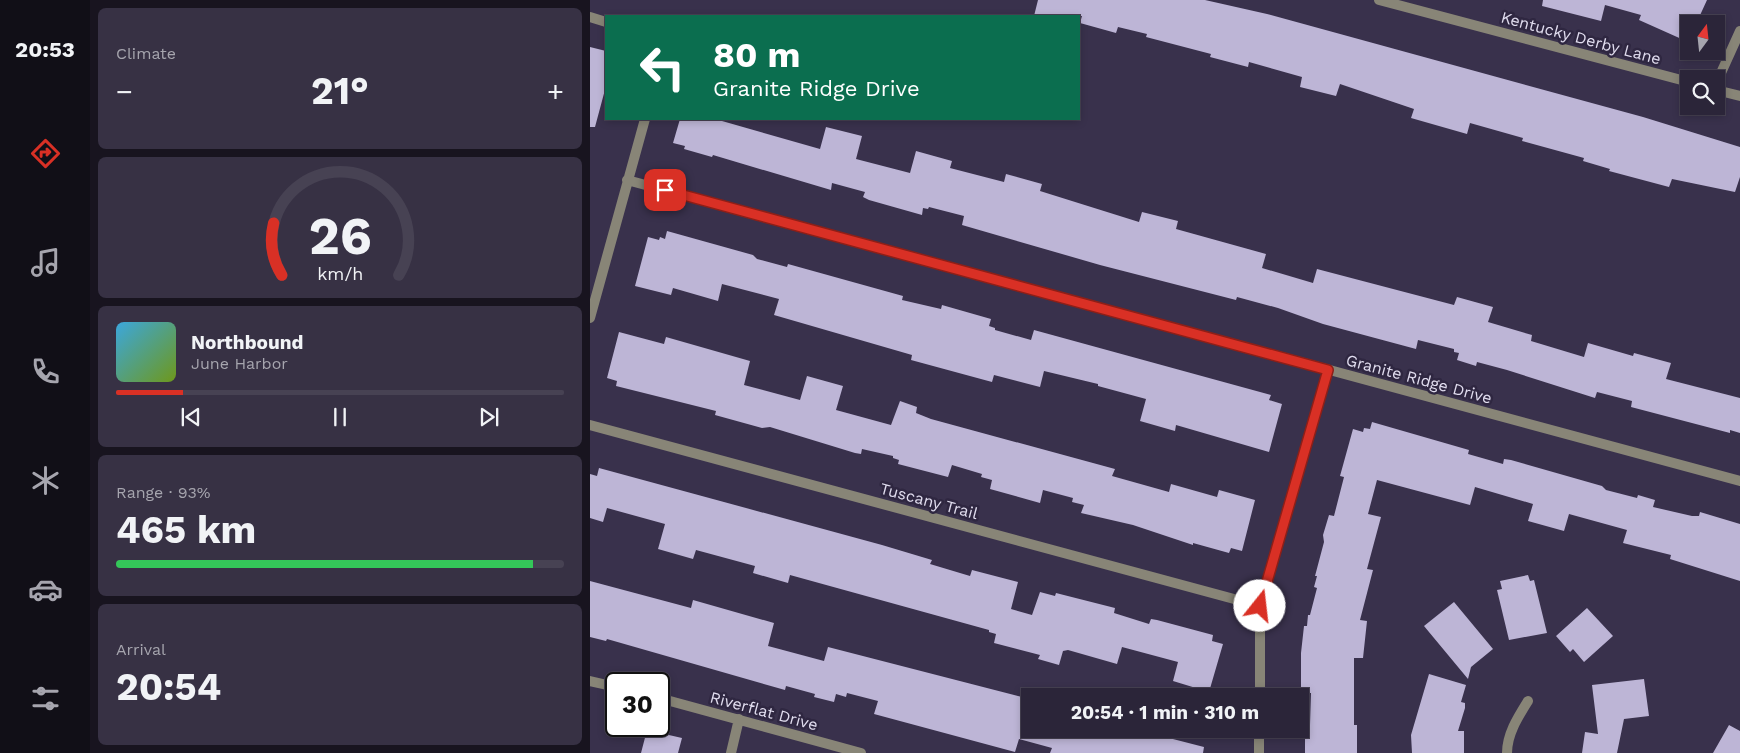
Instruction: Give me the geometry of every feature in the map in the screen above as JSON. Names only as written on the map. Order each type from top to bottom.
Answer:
[{"type":"street","name":"Kentucky Derby Lane","points":[[1379,0],[1680,80]]},
{"type":"street","points":[[590,17],[605,22]]},
{"type":"street","points":[[1722,70],[1740,32]]},
{"type":"street","points":[[1725,92],[1740,96]]},
{"type":"street","points":[[590,318],[645,120]]},
{"type":"street","name":"Granite Ridge Drive","points":[[627,180],[1740,481]]},
{"type":"street","points":[[1260,688],[1260,606],[1328,370]]},
{"type":"street","name":"Tuscany Trail","points":[[590,426],[1260,606]]},
{"type":"street","points":[[590,680],[605,684]]},
{"type":"street","name":"Riverflat Drive","points":[[670,701],[861,753]]},
{"type":"street","points":[[1507,753],[1510,736],[1516,720],[1528,701]]},
{"type":"street","points":[[731,753],[739,720]]},
{"type":"street","points":[[1259,738],[1259,753]]},
{"type":"building","points":[[1038,0],[1205,0],[1267,14],[1643,117],[1740,147],[1740,177],[1735,192],[1672,179],[1669,187],[1609,171],[1610,169],[1583,161],[1584,158],[1522,141],[1523,138],[1470,123],[1467,134],[1411,118],[1414,109],[1340,84],[1336,96],[1300,87],[1302,77],[1249,62],[1248,67],[1210,57],[1211,54],[1146,37],[1147,34],[1118,27],[1116,33],[1080,23],[1082,16],[1080,15],[1034,15]]},
{"type":"building","points":[[1543,0],[1707,0],[1700,15],[1680,15],[1680,38],[1639,20],[1641,15],[1605,5],[1601,21],[1542,6]]},
{"type":"building","points":[[590,47],[605,51],[605,90],[595,127],[590,127]]},
{"type":"building","points":[[680,120],[722,120],[820,149],[826,127],[862,136],[856,159],[910,173],[916,151],[952,161],[950,168],[1004,182],[1006,174],[1042,184],[1040,191],[1139,222],[1142,212],[1178,221],[1176,229],[1266,254],[1262,268],[1313,283],[1317,269],[1454,305],[1457,297],[1493,307],[1488,322],[1532,335],[1531,341],[1584,357],[1588,343],[1633,356],[1634,353],[1671,363],[1666,379],[1740,398],[1740,433],[1730,430],[1730,433],[1631,407],[1632,401],[1597,392],[1595,398],[1507,370],[1477,362],[1476,366],[1457,360],[1459,353],[1454,352],[1454,349],[1418,340],[1416,349],[1323,324],[1278,308],[1237,297],[1236,300],[1100,265],[962,225],[964,216],[929,207],[928,209],[923,208],[922,215],[869,200],[863,197],[865,192],[832,183],[831,190],[713,155],[712,157],[684,149],[685,146],[673,143]]},
{"type":"building","points":[[667,231],[753,255],[757,259],[787,267],[788,264],[903,296],[902,300],[941,309],[942,305],[991,319],[989,326],[995,328],[995,330],[1031,340],[1034,330],[1271,395],[1269,400],[1282,404],[1269,452],[1176,425],[1175,431],[1140,421],[1146,399],[1098,386],[1098,384],[1044,371],[1040,387],[994,375],[992,382],[911,360],[912,355],[774,315],[779,299],[722,284],[718,301],[673,288],[671,295],[635,286],[648,237],[659,240],[660,237],[665,239]]},
{"type":"building","points":[[619,332],[664,344],[666,337],[750,361],[744,385],[800,400],[807,376],[843,386],[836,410],[891,425],[900,401],[917,407],[916,413],[931,419],[1115,469],[1112,476],[1169,492],[1171,484],[1217,497],[1219,490],[1255,500],[1242,551],[1231,548],[1229,553],[1193,543],[1193,545],[1133,525],[1081,513],[1084,505],[1072,502],[1073,498],[1043,490],[1040,503],[990,489],[992,480],[981,477],[982,474],[952,465],[948,477],[898,464],[899,460],[893,458],[893,456],[862,449],[861,454],[855,453],[770,427],[762,428],[715,415],[716,411],[616,386],[617,381],[607,378]]},
{"type":"building","points":[[1372,422],[1469,450],[1468,454],[1503,464],[1504,459],[1511,460],[1602,486],[1606,490],[1637,498],[1638,495],[1655,500],[1653,507],[1692,516],[1699,516],[1700,512],[1740,524],[1740,581],[1670,559],[1671,555],[1623,543],[1627,530],[1569,514],[1564,531],[1528,521],[1533,504],[1475,487],[1470,505],[1377,480],[1368,514],[1381,517],[1367,569],[1373,570],[1360,620],[1367,621],[1363,658],[1354,658],[1354,725],[1357,725],[1357,753],[1305,753],[1305,738],[1309,738],[1311,693],[1309,693],[1309,688],[1301,688],[1301,653],[1304,626],[1307,626],[1308,615],[1310,615],[1317,588],[1314,587],[1317,576],[1315,576],[1324,542],[1323,535],[1329,515],[1334,516],[1344,477],[1340,476],[1353,429],[1363,432],[1364,428],[1370,429]]},
{"type":"building","points":[[599,468],[882,545],[932,560],[930,564],[970,576],[972,570],[1018,582],[1011,609],[1032,615],[1040,592],[1055,596],[1056,593],[1115,608],[1114,613],[1149,624],[1151,619],[1157,620],[1213,635],[1212,641],[1223,644],[1210,688],[1196,688],[1173,681],[1178,662],[1122,647],[1117,664],[1068,650],[1063,651],[1059,665],[1038,659],[1040,655],[994,643],[996,634],[989,632],[989,630],[790,575],[788,583],[753,573],[755,566],[696,550],[693,559],[658,549],[665,524],[607,508],[603,522],[590,518],[590,474],[597,476]]},
{"type":"building","points":[[1528,575],[1530,581],[1534,580],[1547,633],[1509,640],[1497,590],[1502,589],[1500,581]]},
{"type":"building","points":[[590,581],[691,608],[693,600],[774,623],[768,646],[824,661],[828,647],[1021,697],[1021,738],[1169,738],[1204,747],[1203,753],[1050,753],[1052,748],[1019,739],[1015,752],[874,714],[878,701],[847,693],[846,697],[836,694],[834,702],[814,697],[815,694],[786,686],[785,690],[607,639],[606,641],[590,637]]},
{"type":"building","points":[[1454,602],[1493,649],[1471,667],[1468,679],[1424,626]]},
{"type":"building","points":[[1587,608],[1613,636],[1584,662],[1573,649],[1570,652],[1556,636]]},
{"type":"building","points":[[1429,674],[1466,685],[1461,702],[1465,703],[1465,708],[1458,731],[1464,731],[1464,753],[1412,753],[1411,735]]},
{"type":"building","points":[[1644,679],[1649,716],[1624,719],[1617,753],[1582,753],[1585,732],[1598,734],[1592,685]]},
{"type":"building","points":[[1729,725],[1740,731],[1740,753],[1713,753]]},
{"type":"building","points":[[670,735],[682,738],[678,753],[641,753],[645,737],[670,737]]},
{"type":"route","points":[[665,190],[1328,370],[1260,606]]}]
